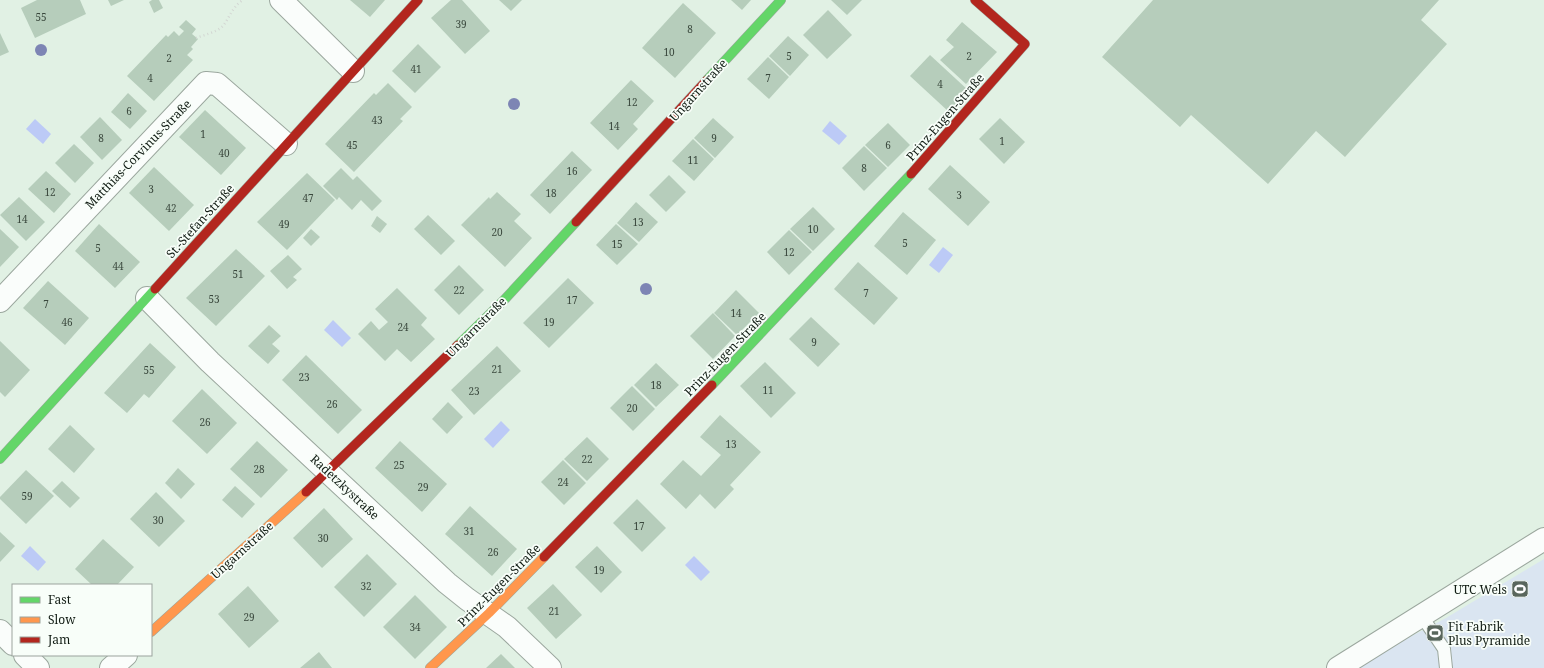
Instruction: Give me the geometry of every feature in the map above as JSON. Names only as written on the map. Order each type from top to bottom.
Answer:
[{"type":"street","points":[[281,0],[353,71]]},
{"type":"street","name":"St.-Stefan-Straße","points":[[0,458],[418,0]]},
{"type":"street","name":"Ungarnstraße","points":[[152,631],[329,472],[505,299],[781,0]]},
{"type":"street","name":"Prinz-Eugen-Straße","points":[[430,668],[489,613],[750,347],[910,175],[1025,44],[975,0]]},
{"type":"street","name":"Matthias-Corvinus-Straße","points":[[0,301],[206,83],[216,84],[286,144]]},
{"type":"street","name":"Radetzkystraße","points":[[146,298],[210,362],[447,583],[507,627],[550,668]]},
{"type":"street","points":[[1338,668],[1544,539]]},
{"type":"street","points":[[0,631],[12,643]]},
{"type":"street","points":[[26,656],[38,668]]},
{"type":"street","points":[[111,668],[125,656]]},
{"type":"lane","points":[[1421,615],[1444,649],[1446,668]]},
{"type":"path","points":[[196,38],[211,33],[222,26],[232,11],[243,0]]},
{"type":"shaded area","name":"UTC Wels","points":[[1544,559],[1544,668],[1351,668],[1446,618]]},
{"type":"water","points":[[35,119],[51,134],[43,144],[26,129]]},
{"type":"water","points":[[830,121],[847,136],[839,145],[822,131]]},
{"type":"water","points":[[943,247],[953,255],[939,273],[929,265]]},
{"type":"water","points":[[333,320],[351,338],[342,347],[324,330]]},
{"type":"water","points":[[501,421],[510,430],[493,448],[484,439]]},
{"type":"water","points":[[30,546],[46,562],[38,571],[21,556]]},
{"type":"water","points":[[694,556],[710,572],[701,581],[685,565]]},
{"type":"building","points":[[37,0],[80,0],[86,14],[35,38],[21,8]]},
{"type":"building","points":[[108,0],[124,0],[111,6]]},
{"type":"building","points":[[152,0],[159,0],[163,8],[154,13],[149,2]]},
{"type":"building","points":[[350,0],[385,0],[370,17]]},
{"type":"building","points":[[451,0],[462,0],[490,31],[465,54],[431,18]]},
{"type":"building","points":[[499,0],[522,0],[511,11]]},
{"type":"building","points":[[731,0],[751,0],[742,10]]},
{"type":"building","points":[[831,0],[862,0],[847,15]]},
{"type":"building","points":[[1153,0],[1439,0],[1421,20],[1447,44],[1345,157],[1316,131],[1268,184],[1191,115],[1180,127],[1102,57]]},
{"type":"building","points":[[683,3],[716,33],[675,78],[642,48]]},
{"type":"building","points":[[828,10],[852,35],[827,59],[803,35]]},
{"type":"building","points":[[186,20],[196,29],[192,34],[198,39],[191,47],[193,49],[187,55],[193,60],[154,101],[127,76],[166,35],[168,37],[174,31],[179,36],[184,31],[179,27]]},
{"type":"building","points":[[962,22],[997,52],[966,84],[940,60],[954,47],[946,40]]},
{"type":"building","points":[[0,33],[9,52],[0,56]]},
{"type":"building","points":[[788,36],[809,55],[790,76],[769,56]]},
{"type":"building","points":[[418,44],[441,67],[415,93],[392,71]]},
{"type":"building","points":[[930,55],[969,91],[949,112],[910,76]]},
{"type":"building","points":[[768,57],[789,77],[769,99],[747,79]]},
{"type":"building","points":[[631,80],[654,101],[633,124],[638,129],[618,150],[590,123]]},
{"type":"building","points":[[388,83],[412,107],[400,119],[403,121],[354,172],[325,144],[374,93],[376,95]]},
{"type":"building","points":[[128,93],[147,111],[130,129],[111,112]]},
{"type":"building","points":[[205,110],[246,148],[221,175],[179,137]]},
{"type":"building","points":[[100,117],[122,140],[102,160],[80,137]]},
{"type":"building","points":[[713,118],[734,137],[715,158],[694,138]]},
{"type":"building","points":[[1000,118],[1025,142],[1004,164],[979,139]]},
{"type":"building","points":[[888,123],[910,145],[888,167],[865,145]]},
{"type":"building","points":[[693,139],[714,159],[694,181],[672,161]]},
{"type":"building","points":[[74,144],[94,163],[75,183],[55,163]]},
{"type":"building","points":[[864,146],[887,168],[864,191],[842,168]]},
{"type":"building","points":[[572,151],[592,170],[550,214],[530,195]]},
{"type":"building","points":[[950,165],[990,202],[968,226],[928,189]]},
{"type":"building","points":[[154,167],[194,205],[169,231],[129,193]]},
{"type":"building","points":[[341,168],[353,180],[357,176],[382,201],[372,211],[361,200],[352,210],[339,197],[337,200],[323,186]]},
{"type":"building","points":[[46,171],[71,194],[54,213],[28,189]]},
{"type":"building","points":[[307,173],[335,200],[287,250],[257,222]]},
{"type":"building","points":[[669,175],[686,192],[666,212],[649,195]]},
{"type":"building","points":[[497,192],[521,214],[514,221],[532,238],[505,267],[461,225],[489,197],[490,199]]},
{"type":"building","points":[[19,197],[45,222],[26,241],[0,215]]},
{"type":"building","points":[[636,202],[658,222],[639,242],[617,223]]},
{"type":"building","points":[[813,207],[835,229],[813,251],[790,229]]},
{"type":"building","points":[[903,212],[936,240],[907,275],[874,246]]},
{"type":"building","points":[[428,215],[455,241],[441,255],[414,229]]},
{"type":"building","points":[[377,216],[387,224],[380,233],[371,226]]},
{"type":"building","points":[[99,224],[140,262],[115,288],[75,251]]},
{"type":"building","points":[[616,224],[638,244],[617,265],[596,245]]},
{"type":"building","points":[[0,229],[19,247],[0,267]]},
{"type":"building","points":[[311,229],[320,237],[311,246],[303,238]]},
{"type":"building","points":[[789,230],[812,252],[789,275],[767,252]]},
{"type":"building","points":[[236,249],[265,276],[216,326],[186,298]]},
{"type":"building","points":[[288,255],[302,269],[293,277],[297,280],[287,289],[270,271]]},
{"type":"building","points":[[858,262],[898,298],[874,325],[834,289]]},
{"type":"building","points":[[459,265],[484,290],[459,315],[434,290]]},
{"type":"building","points":[[568,278],[594,303],[549,348],[523,323]]},
{"type":"building","points":[[48,281],[89,318],[65,345],[23,308]]},
{"type":"building","points":[[397,288],[427,318],[421,325],[435,339],[411,362],[397,349],[385,361],[358,334],[371,321],[379,330],[388,322],[375,309]]},
{"type":"building","points":[[736,290],[759,313],[737,335],[714,313]]},
{"type":"building","points":[[713,313],[735,336],[713,359],[690,336]]},
{"type":"building","points":[[811,317],[840,344],[818,367],[789,339]]},
{"type":"building","points":[[269,325],[281,336],[272,344],[280,351],[268,364],[248,346]]},
{"type":"building","points":[[0,341],[30,370],[5,397],[0,392]]},
{"type":"building","points":[[150,343],[176,367],[149,398],[144,394],[127,413],[104,393]]},
{"type":"building","points":[[497,346],[521,371],[474,415],[451,390]]},
{"type":"building","points":[[306,355],[362,410],[338,434],[282,380]]},
{"type":"building","points":[[765,362],[796,393],[771,418],[740,386]]},
{"type":"building","points":[[656,363],[679,385],[656,407],[634,385]]},
{"type":"building","points":[[632,386],[655,409],[633,431],[610,408]]},
{"type":"building","points":[[202,389],[237,423],[207,454],[172,421]]},
{"type":"building","points":[[448,402],[463,417],[447,434],[432,419]]},
{"type":"building","points":[[720,415],[761,452],[730,485],[734,489],[715,509],[700,494],[686,509],[660,484],[683,460],[701,476],[721,455],[700,437]]},
{"type":"building","points":[[70,425],[95,449],[74,473],[48,449]]},
{"type":"building","points":[[587,437],[609,459],[587,481],[564,459]]},
{"type":"building","points":[[257,441],[288,470],[261,498],[230,469]]},
{"type":"building","points":[[400,441],[447,484],[422,512],[375,468]]},
{"type":"building","points":[[563,460],[586,483],[564,505],[541,482]]},
{"type":"building","points":[[178,468],[195,484],[181,499],[165,483]]},
{"type":"building","points":[[26,470],[54,496],[26,524],[0,499],[0,497]]},
{"type":"building","points":[[62,481],[80,498],[70,508],[52,491]]},
{"type":"building","points":[[235,486],[255,504],[242,518],[222,500]]},
{"type":"building","points":[[156,492],[185,521],[159,547],[130,519]]},
{"type":"building","points":[[637,499],[666,528],[642,552],[613,523]]},
{"type":"building","points":[[470,506],[517,549],[492,576],[445,534]]},
{"type":"building","points":[[324,508],[353,539],[322,568],[293,538]]},
{"type":"building","points":[[0,532],[15,546],[0,562]]},
{"type":"building","points":[[103,539],[134,567],[118,584],[91,584],[75,569]]},
{"type":"building","points":[[597,546],[622,572],[601,593],[575,567]]},
{"type":"building","points":[[367,554],[397,584],[364,617],[334,587]]},
{"type":"building","points":[[553,584],[582,615],[556,639],[527,608]]},
{"type":"building","points":[[248,586],[279,621],[249,648],[218,614]]},
{"type":"building","points":[[415,595],[447,627],[415,659],[383,627]]},
{"type":"building","points":[[319,652],[332,668],[300,668]]},
{"type":"building","points":[[501,654],[515,668],[486,668]]},
{"type":"traffic: fast","points":[[707,80],[781,0]]},
{"type":"traffic: fast","points":[[712,385],[911,174]]},
{"type":"traffic: fast","points":[[458,345],[505,299],[576,222]]},
{"type":"traffic: fast","points":[[0,459],[155,289]]},
{"type":"traffic: slow","points":[[152,631],[306,492]]},
{"type":"traffic: slow","points":[[430,668],[489,613],[544,557]]},
{"type":"traffic: jam","points":[[155,289],[418,0]]},
{"type":"traffic: jam","points":[[911,174],[1025,44],[975,0]]},
{"type":"traffic: jam","points":[[576,222],[707,80]]},
{"type":"traffic: jam","points":[[306,492],[458,345]]},
{"type":"traffic: jam","points":[[544,557],[712,385]]},
{"type":"place","name":"UTC Wels","points":[[1520,589]]},
{"type":"place","name":"Fit Fabrik Plus Pyramide","points":[[1435,633]]}]
